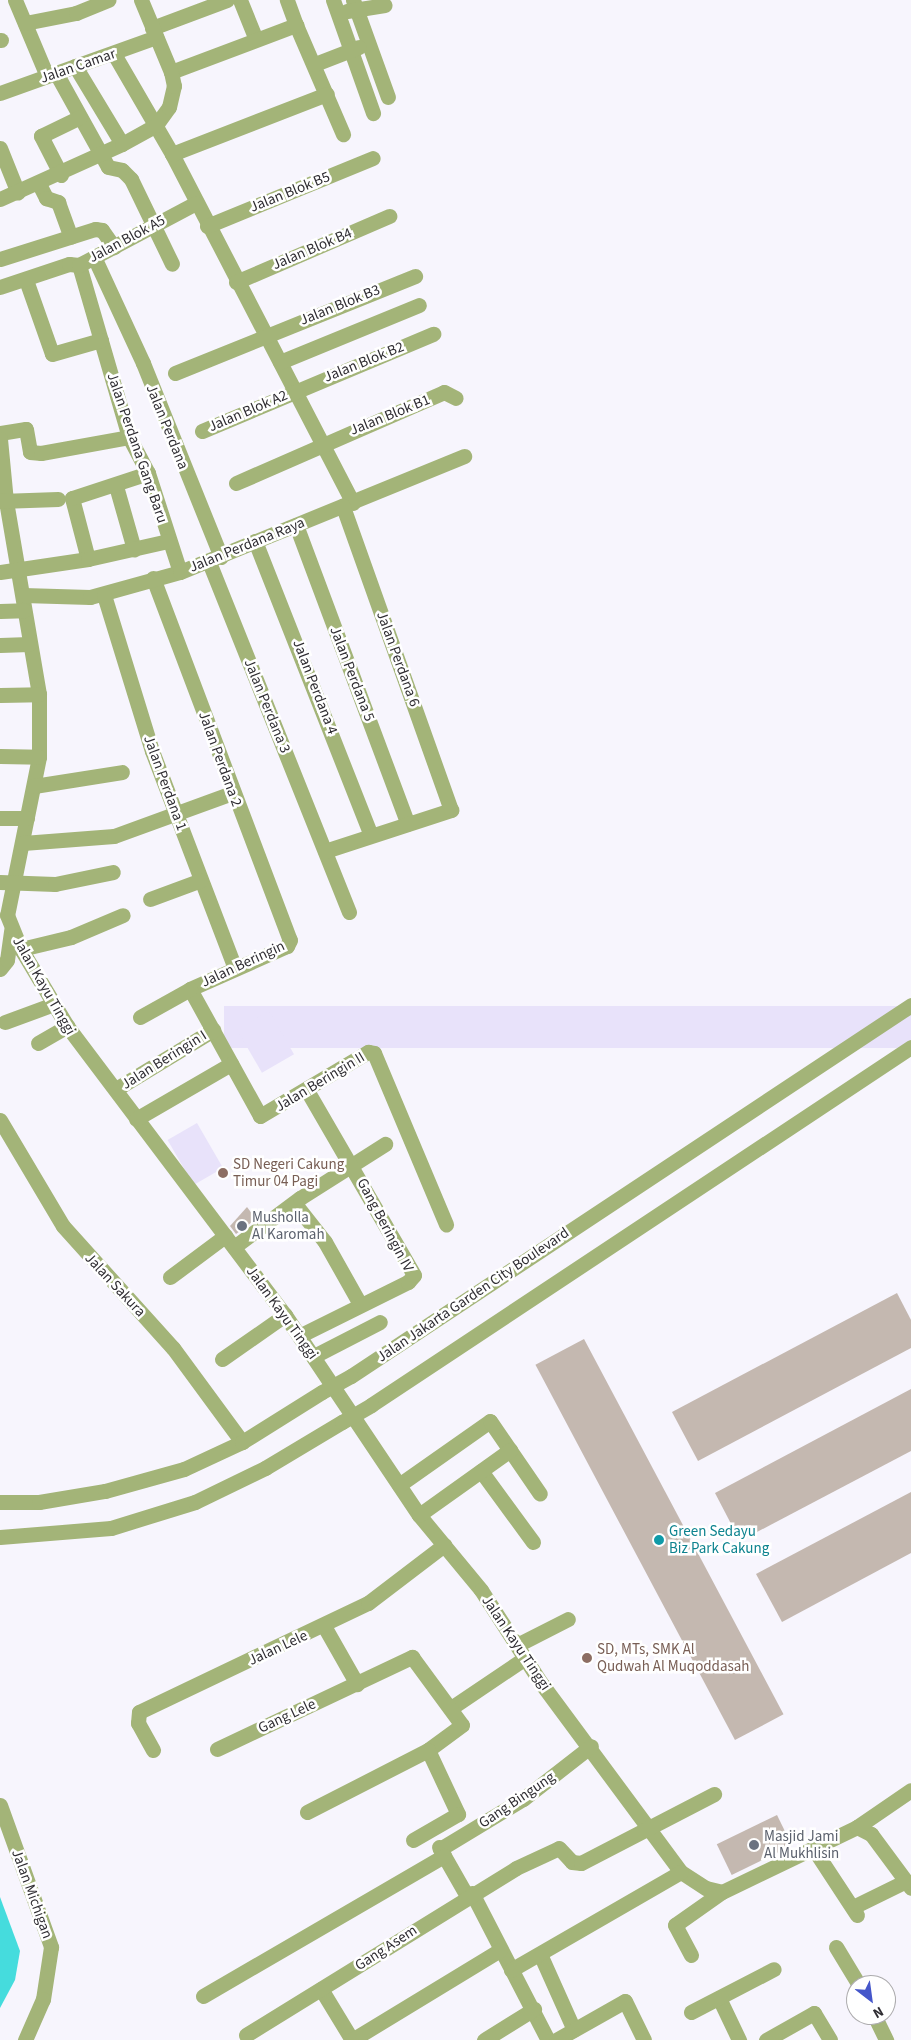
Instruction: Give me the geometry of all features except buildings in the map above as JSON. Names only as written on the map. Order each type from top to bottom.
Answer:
[{"type":"street","points":[[15,0],[52,75],[80,117],[101,154],[111,169],[122,170],[131,178],[155,224],[172,264]]},
{"type":"street","points":[[25,23],[62,17],[108,0]]},
{"type":"street","points":[[0,199],[61,175],[122,144],[156,125],[169,107],[174,86],[171,72],[141,0]]},
{"type":"street","name":"Jalan Camar","points":[[2,88],[52,75],[114,54],[154,32],[226,0]]},
{"type":"street","points":[[240,0],[255,37]]},
{"type":"street","points":[[287,0],[343,134]]},
{"type":"street","points":[[373,113],[336,7],[354,4],[385,5]]},
{"type":"street","points":[[354,4],[388,97]]},
{"type":"street","points":[[171,72],[255,37],[296,25]]},
{"type":"street","points":[[315,64],[368,43]]},
{"type":"street","name":"Jalan Perdana 6","points":[[114,54],[172,154],[236,282],[322,443],[348,504],[450,812],[408,824]]},
{"type":"street","points":[[75,66],[122,144]]},
{"type":"street","points":[[172,154],[327,94]]},
{"type":"street","points":[[61,175],[41,135],[80,117]]},
{"type":"street","points":[[0,148],[18,193]]},
{"type":"street","name":"Jalan Blok B5","points":[[207,226],[373,158]]},
{"type":"street","points":[[39,184],[46,198],[58,202],[71,237]]},
{"type":"street","name":"Jalan Blok A5","points":[[0,287],[26,280],[69,264],[79,265],[196,203]]},
{"type":"street","name":"Jalan Blok B4","points":[[236,282],[389,216]]},
{"type":"street","points":[[0,259],[99,229],[114,247]]},
{"type":"street","name":"Jalan Perdana","points":[[94,257],[143,363],[215,559]]},
{"type":"street","name":"Jalan Perdana Gang Baru","points":[[79,265],[130,437],[148,473],[168,541],[180,572]]},
{"type":"street","name":"Jalan Blok B3","points":[[176,373],[265,335],[415,276]]},
{"type":"street","points":[[26,280],[52,354],[101,340]]},
{"type":"street","points":[[280,362],[419,305]]},
{"type":"street","name":"Jalan Blok B2","points":[[294,391],[433,334]]},
{"type":"street","name":"Jalan Blok A2","points":[[202,431],[294,391]]},
{"type":"street","name":"Jalan Blok B1","points":[[236,483],[322,443],[444,392],[456,398]]},
{"type":"street","points":[[0,432],[26,429],[30,452],[41,453],[130,437]]},
{"type":"street","name":"Jalan Kayu Tinggi","points":[[0,439],[3,501],[20,571],[29,644],[39,694],[39,757],[22,843],[7,883],[7,915],[11,930],[20,949],[66,1026],[286,1315],[419,1515],[444,1545],[652,1828],[682,1872],[706,1888],[722,1892]]},
{"type":"street","name":"Jalan Perdana Raya","points":[[0,611],[45,598],[104,595],[153,578],[180,572],[464,456]]},
{"type":"street","points":[[88,559],[72,498],[116,486],[148,473]]},
{"type":"street","points":[[116,486],[134,548]]},
{"type":"street","points":[[3,501],[58,498]]},
{"type":"street","name":"Jalan Perdana 5","points":[[296,526],[408,824]]},
{"type":"street","points":[[0,572],[20,571],[88,559],[168,541]]},
{"type":"street","name":"Jalan Perdana 4","points":[[255,541],[371,835]]},
{"type":"street","name":"Jalan Perdana 3","points":[[215,559],[349,912]]},
{"type":"street","name":"Jalan Perdana 2","points":[[153,578],[232,794],[290,940]]},
{"type":"street","name":"Jalan Perdana 1","points":[[104,595],[176,816],[235,968]]},
{"type":"street","points":[[0,644],[29,644]]},
{"type":"street","points":[[0,696],[39,694]]},
{"type":"street","points":[[0,756],[39,757]]},
{"type":"street","points":[[34,786],[122,772]]},
{"type":"street","points":[[22,843],[114,836],[176,816],[232,794]]},
{"type":"street","points":[[0,818],[27,818]]},
{"type":"street","points":[[325,851],[408,824]]},
{"type":"street","points":[[7,883],[55,884],[113,872]]},
{"type":"street","points":[[150,898],[201,880]]},
{"type":"street","points":[[20,949],[71,937],[124,916]]},
{"type":"street","points":[[0,969],[7,960],[11,930]]},
{"type":"street","name":"Jalan Beringin","points":[[231,1064],[190,989],[287,946],[290,940]]},
{"type":"street","points":[[140,1017],[190,989]]},
{"type":"street","points":[[5,1022],[54,1004]]},
{"type":"street","name":"Jalan Jakarta Garden City Boulevard","points":[[0,1502],[39,1502],[105,1491],[184,1469],[242,1442],[351,1376],[911,1005]]},
{"type":"street","points":[[38,1043],[66,1026]]},
{"type":"street","name":"Jalan Beringin I","points":[[116,1090],[212,1030]]},
{"type":"street","points":[[0,1537],[111,1528],[195,1502],[265,1468],[371,1405],[911,1047]]},
{"type":"street","name":"Jalan Beringin II","points":[[231,1064],[260,1116],[371,1052],[376,1056],[446,1224]]},
{"type":"street","points":[[136,1119],[231,1064]]},
{"type":"street","name":"Gang Beringin IV","points":[[299,1336],[360,1304],[408,1282],[414,1275],[352,1164],[306,1089]]},
{"type":"street","name":"Jalan Sakura","points":[[0,1120],[63,1226],[173,1348],[242,1442]]},
{"type":"street","points":[[170,1277],[295,1204],[384,1144]]},
{"type":"street","points":[[295,1204],[326,1242],[360,1304]]},
{"type":"street","points":[[222,1359],[286,1315]]},
{"type":"street","points":[[314,1356],[380,1322]]},
{"type":"street","points":[[399,1485],[486,1422],[492,1423],[540,1494]]},
{"type":"street","points":[[419,1515],[510,1450]]},
{"type":"street","points":[[481,1471],[533,1542]]},
{"type":"street","name":"Jalan Lele","points":[[153,1750],[138,1723],[139,1712],[324,1626],[395,1584],[444,1545]]},
{"type":"street","points":[[307,1812],[428,1750],[461,1727],[451,1708],[521,1651],[568,1619]]},
{"type":"street","points":[[324,1626],[357,1684]]},
{"type":"street","name":"Gang Lele","points":[[217,1749],[412,1657],[451,1708]]},
{"type":"street","name":"Gang Bingung","points":[[203,1996],[442,1853],[524,1799],[590,1746]]},
{"type":"street","points":[[413,1840],[458,1814],[428,1750]]},
{"type":"street","points":[[691,1956],[676,1925],[722,1892],[857,1827],[911,1790]]},
{"type":"street","points":[[652,1828],[714,1794]]},
{"type":"street","name":"Jalan Michigan","points":[[0,1805],[51,1946],[43,1999],[26,2040]]},
{"type":"street","points":[[813,1848],[855,1911],[908,1884],[871,1834],[857,1827]]},
{"type":"street","name":"Gang Asem","points":[[246,2035],[469,1894],[556,1849],[564,1850],[577,1864],[652,1828]]},
{"type":"street","points":[[430,1830],[442,1853],[469,1894],[510,1970],[534,2009],[548,2040]]},
{"type":"street","points":[[510,1970],[682,1872]]},
{"type":"street","points":[[836,1947],[853,1975]]},
{"type":"street","points":[[321,1989],[352,2040],[500,1950]]},
{"type":"street","points":[[540,1954],[574,2030]]},
{"type":"street","points":[[691,2012],[774,1969]]},
{"type":"street","points":[[719,1998],[739,2040]]},
{"type":"street","points":[[556,2040],[625,2001],[644,2040]]},
{"type":"street","points":[[484,2040],[534,2009]]},
{"type":"street","points":[[766,2040],[814,2013],[830,2040]]},
{"type":"street","points":[[879,2025],[886,2040]]},
{"type":"shaded area","points":[[224,1006],[911,1006],[911,1048],[224,1048]]},
{"type":"shaded area","points":[[269,1011],[294,1054],[262,1073],[237,1030]]},
{"type":"shaded area","points":[[197,1123],[223,1168],[194,1185],[168,1140]]},
{"type":"water","points":[[0,1897],[20,1951],[15,1980],[0,2008]]},
{"type":"place","name":"SD Negeri Cakung Timur 04 Pagi","points":[[223,1173]]},
{"type":"place","name":"Musholla Al Karomah","points":[[242,1226]]},
{"type":"place","name":"Green Sedayu Biz Park Cakung","points":[[659,1540]]},
{"type":"place","name":"SD, MTs, SMK Al Qudwah Al Muqoddasah","points":[[587,1658]]},
{"type":"place","name":"Masjid Jami Al Mukhlisin","points":[[754,1845]]}]
